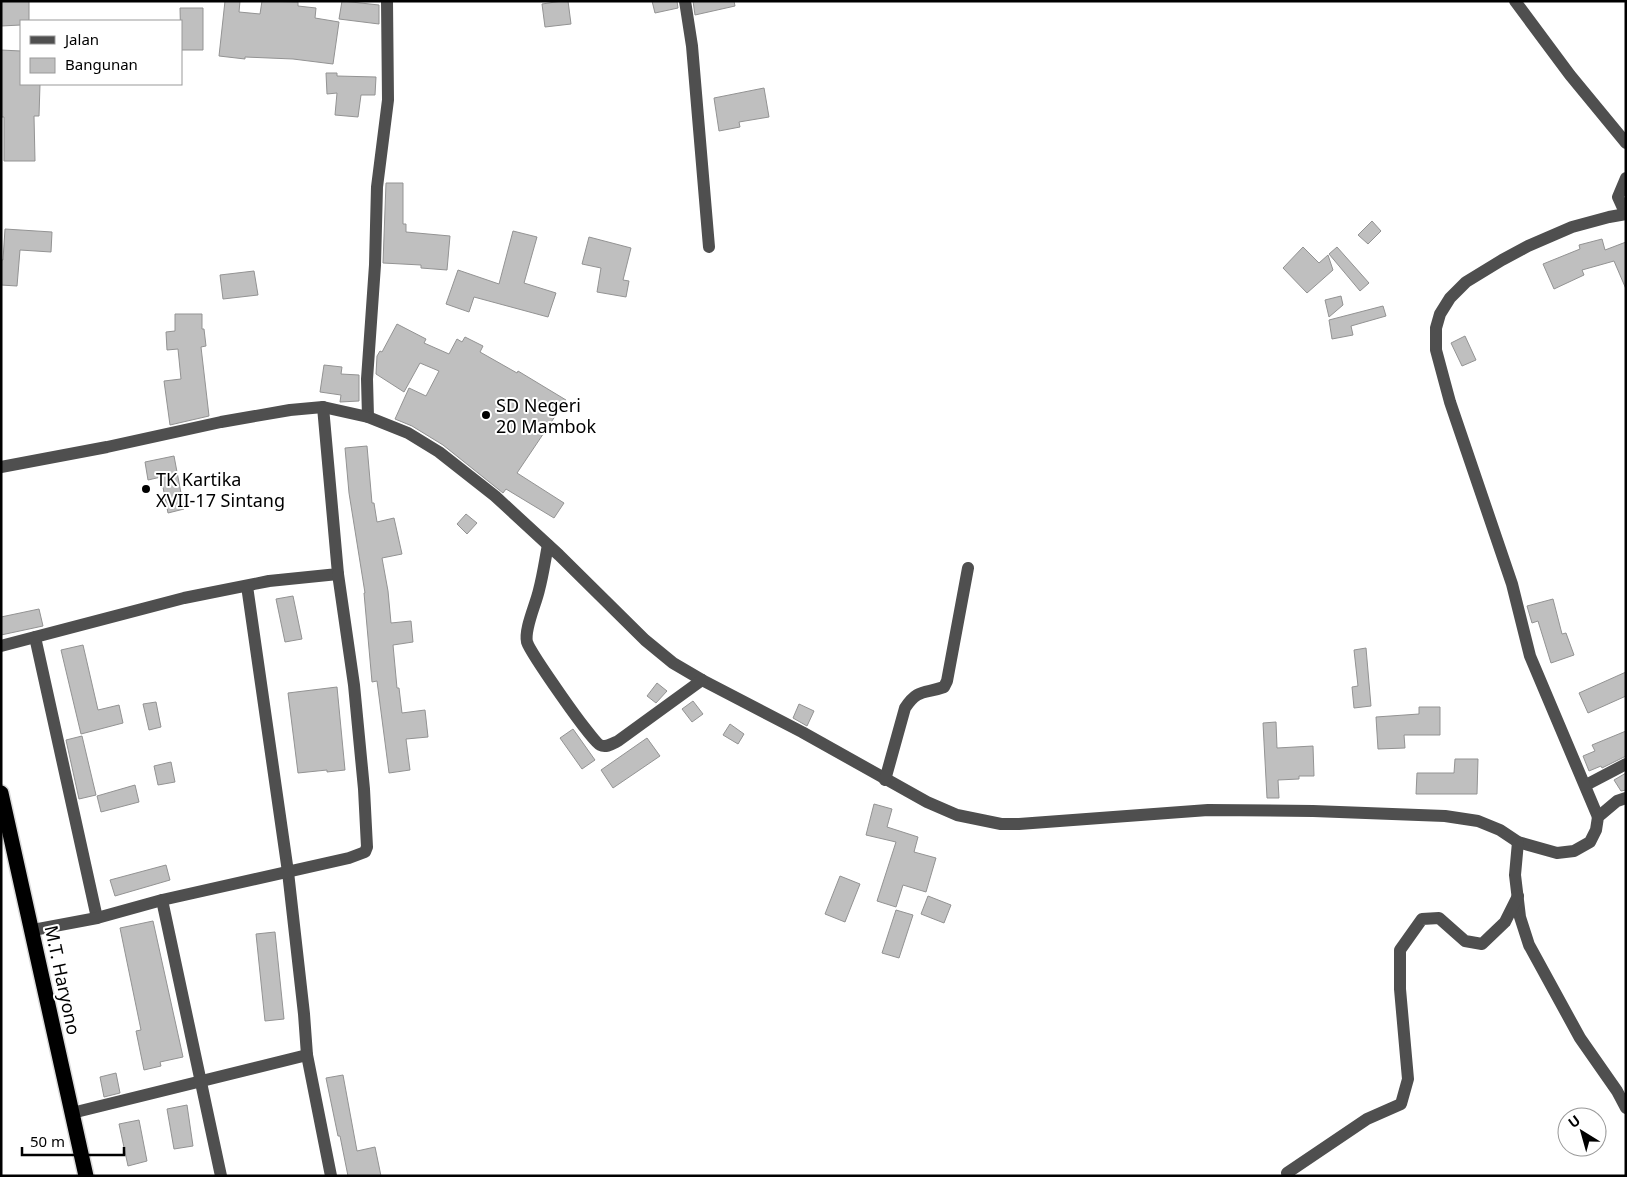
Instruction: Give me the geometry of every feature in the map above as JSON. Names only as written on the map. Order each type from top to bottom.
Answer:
[{"type":"highway","name":"M.T. Haryono","points":[[1,793],[86,1176]]},
{"type":"street","points":[[368,417],[367,379],[378,187],[388,100],[387,1]]},
{"type":"street","points":[[685,1],[692,46],[709,248]]},
{"type":"street","points":[[1515,1],[1570,75],[1626,143]]},
{"type":"street","points":[[1,467],[264,414],[323,407],[368,417],[408,433],[439,452],[496,496],[664,658],[927,802],[957,815],[1001,824],[1087,820],[1208,810],[1312,811],[1445,816],[1478,821],[1500,830],[1518,842],[1558,854],[1574,851],[1590,842],[1596,830],[1598,817],[1530,656],[1512,584],[1450,402],[1436,350],[1436,328],[1440,314],[1450,298],[1466,282],[1502,260],[1528,246],[1572,227],[1626,213],[1618,197],[1626,178]]},
{"type":"street","points":[[32,930],[97,918],[162,900],[349,858],[365,852],[367,847],[360,741],[338,574],[323,407]]},
{"type":"street","points":[[548,545],[529,627],[528,644],[578,720],[597,744],[608,746],[618,741],[702,680]]},
{"type":"street","points":[[886,780],[905,708],[912,697],[919,693],[944,687],[947,681],[968,568]]},
{"type":"street","points":[[1,646],[184,598],[269,581],[338,574]]},
{"type":"street","points":[[247,586],[288,872],[307,1055],[330,1176]]},
{"type":"street","points":[[36,637],[97,918]]},
{"type":"street","points":[[1586,785],[1626,764]]},
{"type":"street","points":[[1598,817],[1617,801],[1626,798]]},
{"type":"street","points":[[1518,842],[1515,875],[1520,916],[1529,945],[1580,1038],[1617,1091],[1626,1108]]},
{"type":"street","points":[[1287,1174],[1368,1119],[1401,1104],[1408,1079],[1400,989],[1400,950],[1422,919],[1439,918],[1465,941],[1482,944],[1505,922],[1518,896]]},
{"type":"street","points":[[162,900],[221,1176]]},
{"type":"street","points":[[72,1112],[307,1055]]},
{"type":"building","points":[[1,1],[29,1],[29,20],[20,20],[20,25],[1,26]]},
{"type":"building","points":[[225,1],[240,1],[239,12],[260,14],[262,1],[298,2],[298,6],[316,8],[315,18],[339,22],[333,64],[293,59],[245,57],[245,59],[219,56]]},
{"type":"building","points":[[342,1],[379,5],[379,24],[339,19]]},
{"type":"building","points":[[568,1],[571,24],[545,27],[542,4]]},
{"type":"building","points":[[652,1],[677,1],[678,8],[655,13]]},
{"type":"building","points":[[693,1],[734,1],[735,6],[695,15]]},
{"type":"building","points":[[180,8],[203,8],[203,50],[182,50],[182,20],[180,20]]},
{"type":"building","points":[[1,50],[20,51],[20,85],[40,85],[39,116],[34,116],[35,161],[4,161],[4,117],[1,117]]},
{"type":"building","points":[[326,73],[337,73],[337,76],[376,77],[375,95],[361,95],[358,117],[335,115],[337,93],[327,94]]},
{"type":"building","points":[[764,88],[769,117],[739,122],[740,127],[719,131],[714,98]]},
{"type":"building","points":[[386,183],[403,183],[403,224],[406,224],[406,232],[450,236],[447,270],[421,268],[421,265],[383,263]]},
{"type":"building","points":[[1372,221],[1381,231],[1368,244],[1358,235]]},
{"type":"building","points":[[5,229],[52,232],[51,252],[20,250],[17,286],[1,285],[1,260],[3,260]]},
{"type":"building","points":[[513,231],[537,237],[524,283],[556,293],[548,317],[474,297],[469,312],[446,304],[458,270],[499,284]]},
{"type":"building","points":[[589,237],[631,248],[623,280],[629,281],[626,297],[597,292],[601,268],[582,264]]},
{"type":"building","points":[[1602,239],[1605,250],[1626,242],[1626,289],[1614,261],[1582,270],[1584,275],[1554,289],[1543,264],[1580,249],[1579,245]]},
{"type":"building","points":[[1303,247],[1319,263],[1328,255],[1333,270],[1307,293],[1283,268]]},
{"type":"building","points":[[1337,247],[1369,283],[1360,291],[1329,254]]},
{"type":"building","points":[[254,271],[258,295],[223,299],[220,275]]},
{"type":"building","points":[[1341,296],[1343,305],[1329,317],[1325,300]]},
{"type":"building","points":[[1383,306],[1386,316],[1351,326],[1353,335],[1332,339],[1329,320]]},
{"type":"building","points":[[175,314],[202,314],[202,329],[204,329],[206,346],[201,347],[209,416],[170,425],[164,381],[181,379],[178,349],[167,350],[166,332],[175,331]]},
{"type":"building","name":"SD Negeri 20 Mambok","points":[[397,324],[426,339],[424,343],[449,354],[457,339],[462,342],[465,337],[483,346],[480,352],[517,373],[518,371],[566,400],[517,473],[564,503],[554,518],[506,489],[503,493],[443,445],[412,426],[395,419],[409,388],[426,396],[439,371],[420,363],[404,392],[376,374],[377,356],[380,351],[382,352]]},
{"type":"building","points":[[1465,336],[1476,360],[1462,366],[1451,343]]},
{"type":"building","points":[[324,365],[342,367],[341,374],[359,375],[359,401],[340,402],[341,395],[320,392]]},
{"type":"building","points":[[367,446],[372,503],[374,503],[377,522],[394,518],[402,554],[382,558],[391,623],[411,621],[413,642],[393,645],[397,688],[399,688],[402,713],[425,710],[428,737],[406,739],[410,770],[389,773],[377,681],[372,682],[365,593],[349,493],[345,448]]},
{"type":"building","points":[[174,456],[184,509],[168,513],[161,477],[148,480],[145,462]]},
{"type":"building","points":[[466,514],[477,523],[467,534],[457,524]]},
{"type":"building","points":[[293,596],[302,639],[285,642],[276,599]]},
{"type":"building","points":[[1553,599],[1562,634],[1566,633],[1574,655],[1551,663],[1538,621],[1532,623],[1527,606]]},
{"type":"building","points":[[39,609],[43,626],[1,635],[1,617]]},
{"type":"building","points":[[83,645],[98,710],[119,705],[123,723],[81,734],[61,650]]},
{"type":"building","points":[[1366,648],[1371,706],[1354,708],[1352,687],[1358,686],[1354,650]]},
{"type":"building","points":[[1626,672],[1626,696],[1588,713],[1579,693]]},
{"type":"building","points":[[657,683],[667,691],[656,703],[647,696]]},
{"type":"building","points":[[337,687],[345,770],[298,773],[288,693]]},
{"type":"building","points":[[693,701],[703,714],[692,722],[682,709]]},
{"type":"building","points":[[156,702],[161,727],[149,730],[143,704]]},
{"type":"building","points":[[799,704],[814,711],[807,726],[793,718]]},
{"type":"building","points":[[1419,707],[1440,707],[1440,735],[1404,735],[1405,748],[1378,749],[1376,717],[1419,714]]},
{"type":"building","points":[[1276,722],[1277,748],[1313,746],[1314,776],[1299,776],[1299,779],[1278,780],[1279,798],[1267,798],[1263,723]]},
{"type":"building","points":[[730,724],[744,734],[738,744],[723,735]]},
{"type":"building","points":[[573,729],[595,760],[582,769],[560,738]]},
{"type":"building","points":[[1626,731],[1626,756],[1602,768],[1601,766],[1589,771],[1583,756],[1595,751],[1592,745]]},
{"type":"building","points":[[82,736],[96,795],[79,799],[66,740]]},
{"type":"building","points":[[647,738],[660,756],[613,788],[601,770]]},
{"type":"building","points":[[1455,759],[1478,759],[1477,794],[1416,794],[1417,773],[1454,773]]},
{"type":"building","points":[[171,762],[175,782],[158,785],[154,766]]},
{"type":"building","points":[[1626,773],[1626,790],[1621,791],[1614,780]]},
{"type":"building","points":[[135,785],[139,802],[101,812],[97,796]]},
{"type":"building","points":[[874,804],[892,809],[887,827],[918,837],[914,852],[936,858],[926,892],[903,885],[896,907],[877,901],[896,842],[866,835]]},
{"type":"building","points":[[166,865],[170,880],[115,896],[110,880]]},
{"type":"building","points":[[840,876],[860,884],[845,922],[825,914]]},
{"type":"building","points":[[928,896],[951,905],[944,923],[921,914]]},
{"type":"building","points":[[896,910],[913,915],[899,958],[882,953]]},
{"type":"building","points":[[153,921],[183,1057],[160,1062],[161,1066],[144,1070],[136,1031],[141,1030],[120,928]]},
{"type":"building","points":[[275,932],[284,1019],[265,1021],[256,934]]},
{"type":"building","points":[[116,1073],[120,1093],[104,1097],[100,1077]]},
{"type":"building","points":[[343,1075],[357,1151],[375,1147],[381,1176],[348,1176],[326,1078]]},
{"type":"building","points":[[187,1105],[193,1146],[174,1149],[167,1109]]},
{"type":"building","points":[[139,1120],[147,1161],[128,1166],[119,1124]]},
{"type":"place","name":"SD Negeri 20 Mambok","points":[[486,415]]},
{"type":"place","name":"TK Kartika XVII-17 Sintang","points":[[146,489]]}]
